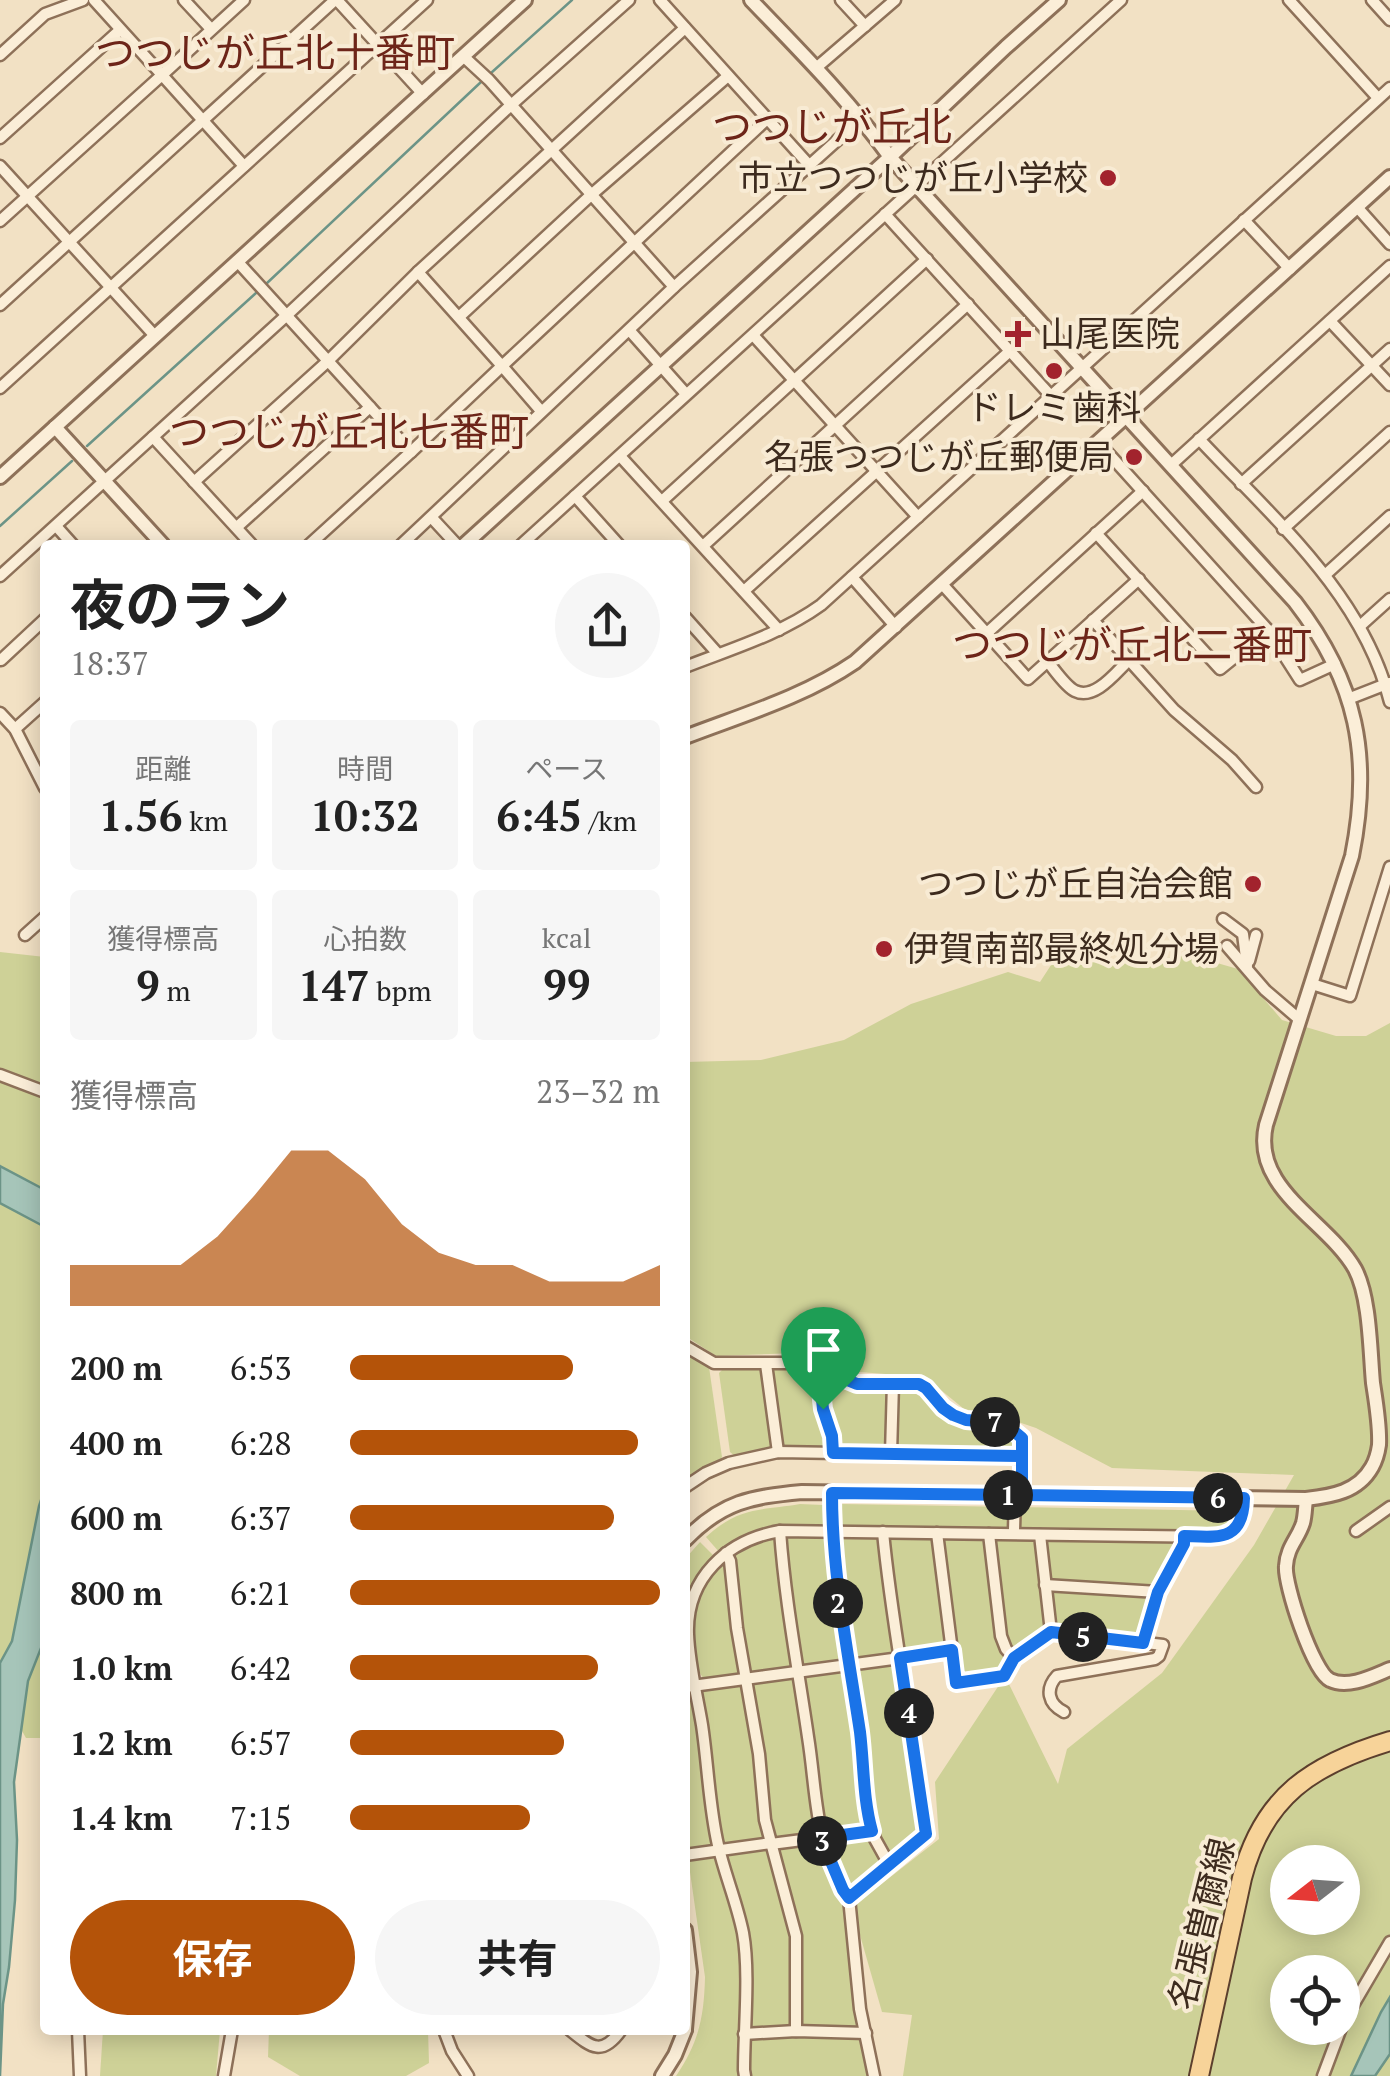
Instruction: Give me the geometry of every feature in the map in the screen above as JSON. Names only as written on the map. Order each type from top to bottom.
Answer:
[{"type":"main road","name":"名張曽爾線","points":[[1199,2076],[1242,1878],[1259,1830],[1284,1797],[1312,1773],[1352,1752],[1390,1741]]},
{"type":"street","points":[[0,55],[44,14],[83,0]]},
{"type":"street","points":[[94,0],[244,166]]},
{"type":"street","points":[[184,0],[211,29]]},
{"type":"street","points":[[0,221],[244,0]]},
{"type":"street","points":[[0,305],[336,0],[422,94]]},
{"type":"street","points":[[0,388],[427,0]]},
{"type":"street","points":[[0,477],[525,0]]},
{"type":"street","points":[[40,540],[628,0]]},
{"type":"street","points":[[660,0],[810,166]]},
{"type":"street","points":[[690,1536],[710,1518],[742,1501],[802,1492],[1306,1500],[1338,1494],[1358,1484],[1372,1468],[1384,1442],[1359,1278],[1348,1259],[1277,1182],[1264,1149],[1266,1124],[1352,856],[1359,822],[1361,761],[1356,728],[1335,664],[1295,602],[890,157],[862,118],[751,0]]},
{"type":"street","points":[[841,0],[864,26]]},
{"type":"street","points":[[816,68],[894,0]]},
{"type":"street","points":[[466,540],[1059,0]]},
{"type":"street","points":[[532,540],[686,394],[1121,0]]},
{"type":"street","points":[[1289,0],[1378,98]]},
{"type":"street","points":[[1372,0],[1390,20]]},
{"type":"street","points":[[194,482],[685,28]]},
{"type":"street","points":[[0,138],[120,30]]},
{"type":"street","points":[[464,56],[674,287]]},
{"type":"street","points":[[459,317],[728,76]]},
{"type":"street","points":[[690,665],[806,616],[1390,88]]},
{"type":"street","points":[[314,540],[767,118]]},
{"type":"street","points":[[407,540],[674,287],[862,118]]},
{"type":"street","points":[[0,166],[155,336]]},
{"type":"street","points":[[690,736],[792,696],[855,662],[1390,177]]},
{"type":"street","points":[[1357,207],[1390,244]]},
{"type":"street","points":[[885,214],[1051,396]]},
{"type":"street","points":[[1244,220],[1290,269]]},
{"type":"street","points":[[662,501],[928,260]]},
{"type":"street","points":[[237,261],[411,452]]},
{"type":"street","points":[[1171,465],[1390,266]]},
{"type":"street","points":[[418,272],[541,411]]},
{"type":"street","points":[[703,546],[968,304]]},
{"type":"street","points":[[1330,321],[1390,386]]},
{"type":"street","points":[[630,331],[686,394]]},
{"type":"street","points":[[752,335],[918,517]]},
{"type":"street","points":[[744,591],[1010,350]]},
{"type":"street","points":[[1241,484],[1390,350]]},
{"type":"street","points":[[236,528],[370,407]]},
{"type":"street","points":[[55,427],[158,540]]},
{"type":"street","points":[[1283,529],[1390,432]]},
{"type":"street","points":[[153,437],[247,540]]},
{"type":"street","points":[[1200,440],[1325,575],[1360,626],[1388,684],[1390,702]]},
{"type":"street","points":[[1099,443],[1268,630],[1300,680],[1335,664]]},
{"type":"street","points":[[620,456],[779,630]]},
{"type":"street","points":[[986,634],[1143,492]]},
{"type":"street","points":[[575,496],[615,540]]},
{"type":"street","points":[[1325,575],[1390,516]]},
{"type":"street","points":[[432,518],[455,540]]},
{"type":"street","points":[[56,526],[69,540]]},
{"type":"street","points":[[1096,533],[1220,669],[1268,630]]},
{"type":"street","points":[[0,576],[40,540]]},
{"type":"street","points":[[852,577],[896,626]]},
{"type":"street","points":[[942,584],[1028,678],[1138,579]]},
{"type":"street","points":[[1360,626],[1390,599]]},
{"type":"street","points":[[1093,620],[1174,710],[1232,760],[1256,787]]},
{"type":"street","points":[[690,623],[718,654]]},
{"type":"street","points":[[0,660],[40,624]]},
{"type":"street","points":[[1047,661],[1074,691],[1083,692],[1097,689],[1129,660]]},
{"type":"street","points":[[1348,699],[1388,684]]},
{"type":"street","points":[[15,729],[40,706]]},
{"type":"street","points":[[0,713],[15,729],[40,778]]},
{"type":"street","points":[[1312,984],[1350,996],[1390,867]]},
{"type":"street","points":[[1223,918],[1243,934],[1248,967]]},
{"type":"street","points":[[26,934],[40,921]]},
{"type":"street","points":[[1248,967],[1256,935]]},
{"type":"street","points":[[1227,946],[1265,990],[1300,1020]]},
{"type":"street","points":[[0,1076],[40,1089]]},
{"type":"street","points":[[690,1349],[714,1362],[808,1363],[857,1384],[914,1383],[959,1418],[1004,1423],[1022,1438],[1014,1530]]},
{"type":"street","points":[[766,1364],[778,1452]]},
{"type":"street","points":[[823,1370],[820,1381],[833,1453]]},
{"type":"street","points":[[891,1454],[893,1383]]},
{"type":"street","points":[[690,1483],[730,1463],[778,1452],[1022,1456]]},
{"type":"street","points":[[832,1493],[836,1590],[863,1755],[868,1816],[890,1866]]},
{"type":"street","points":[[690,1608],[701,1580],[726,1553],[752,1538],[780,1532],[1219,1537],[1232,1532],[1242,1520],[1244,1498]]},
{"type":"street","points":[[1306,1500],[1304,1520],[1290,1547],[1285,1573],[1316,1666],[1326,1678],[1338,1682],[1390,1669]]},
{"type":"street","points":[[1356,1532],[1390,1507]]},
{"type":"street","points":[[780,1532],[785,1597],[809,1742],[816,1812],[821,1838],[849,1898],[860,2009],[874,2076]]},
{"type":"street","points":[[849,1898],[925,1838],[927,1829],[889,1597],[883,1532]]},
{"type":"street","points":[[937,1533],[956,1683],[1004,1676],[1014,1658],[1051,1632],[1163,1645],[1155,1659],[1057,1676],[1050,1686],[1050,1696],[1064,1712]]},
{"type":"street","points":[[989,1534],[1002,1642],[1014,1658]]},
{"type":"street","points":[[1040,1534],[1051,1632]]},
{"type":"street","points":[[1143,1643],[1158,1592],[1184,1544],[1184,1536]]},
{"type":"street","points":[[726,1553],[759,1754],[765,1820],[796,1936],[796,2031]]},
{"type":"street","points":[[1045,1585],[1158,1592]]},
{"type":"street","points":[[745,2076],[743,1933],[719,1850],[690,1686],[952,1650]]},
{"type":"street","points":[[690,1854],[872,1831]]},
{"type":"street","points":[[1360,1994],[1390,1942]]},
{"type":"street","points":[[744,2034],[866,2033]]},
{"type":"street","points":[[78,2035],[80,2076]]},
{"type":"street","points":[[224,2076],[231,2035]]},
{"type":"street","points":[[446,2035],[465,2075]]},
{"type":"street","points":[[576,2035],[598,2047],[610,2043],[617,2035]]},
{"type":"street","points":[[662,2076],[683,2035]]},
{"type":"street","points":[[1322,2076],[1334,2045]]},
{"type":"green space","points":[[0,952],[40,956],[40,1738],[26,1738],[0,1692]]},
{"type":"green space","points":[[1189,955],[1238,969],[1282,1020],[1336,1036],[1366,1036],[1390,1023],[1390,2076],[903,2076],[912,2015],[882,2012],[852,1907],[939,1839],[935,1782],[1005,1676],[1058,1784],[1067,1749],[1162,1673],[1254,1545],[1294,1475],[1112,1468],[1036,1428],[964,1409],[925,1377],[846,1371],[800,1353],[716,1356],[690,1339],[690,1062],[761,1060],[844,1040],[911,1004],[1008,972],[1040,982],[1053,962],[1138,961]]},
{"type":"green space","points":[[690,1354],[709,1367],[722,1457],[690,1477]]},
{"type":"green space","points":[[724,1368],[757,1368],[762,1372],[772,1444],[768,1449],[736,1457],[730,1452],[719,1373]]},
{"type":"green space","points":[[776,1368],[814,1371],[828,1443],[823,1448],[786,1448],[781,1444],[770,1373]]},
{"type":"green space","points":[[830,1378],[857,1389],[882,1388],[887,1393],[887,1444],[882,1450],[841,1449],[832,1426],[824,1382]]},
{"type":"green space","points":[[901,1388],[929,1397],[962,1423],[1008,1432],[1017,1446],[1011,1451],[901,1449],[896,1444],[896,1393]]},
{"type":"green space","points":[[800,1504],[823,1505],[827,1509],[827,1522],[822,1528],[768,1530],[720,1553],[706,1537],[740,1515]]},
{"type":"green space","points":[[841,1504],[1011,1507],[1010,1530],[841,1528],[836,1523],[836,1510]]},
{"type":"green space","points":[[1018,1507],[1233,1511],[1237,1515],[1220,1532],[1017,1530]]},
{"type":"green space","points":[[789,1536],[823,1536],[827,1541],[842,1656],[838,1662],[806,1666],[800,1662],[784,1541]]},
{"type":"green space","points":[[893,1536],[926,1537],[932,1541],[945,1643],[941,1647],[908,1652],[903,1648],[888,1542]]},
{"type":"green space","points":[[770,1537],[776,1541],[792,1663],[788,1669],[755,1673],[749,1669],[735,1556],[738,1549]]},
{"type":"green space","points":[[841,1537],[874,1537],[879,1543],[893,1650],[890,1654],[857,1659],[851,1655],[841,1592],[837,1542]]},
{"type":"green space","points":[[946,1538],[979,1538],[984,1543],[996,1637],[1006,1656],[1000,1672],[965,1678],[958,1673],[942,1543]]},
{"type":"green space","points":[[998,1538],[1029,1538],[1035,1544],[1046,1627],[1019,1651],[1012,1649],[1005,1637],[993,1545]]},
{"type":"green space","points":[[1048,1538],[1173,1541],[1177,1547],[1151,1587],[1054,1581],[1049,1576],[1044,1544]]},
{"type":"green space","points":[[700,1542],[715,1557],[690,1594],[690,1553]]},
{"type":"green space","points":[[720,1564],[727,1566],[732,1626],[741,1669],[736,1676],[704,1679],[693,1649],[695,1611],[703,1587]]},
{"type":"green space","points":[[1055,1589],[1146,1596],[1149,1601],[1141,1632],[1135,1637],[1060,1630],[1051,1595]]},
{"type":"green space","points":[[891,1663],[897,1667],[922,1827],[920,1835],[895,1858],[888,1854],[873,1817],[855,1674],[859,1667]]},
{"type":"green space","points":[[840,1670],[847,1674],[868,1828],[825,1834],[804,1680],[808,1674]]},
{"type":"green space","points":[[790,1677],[795,1682],[816,1835],[775,1841],[753,1686],[756,1682]]},
{"type":"green space","points":[[738,1684],[744,1689],[765,1842],[723,1848],[701,1694],[705,1689]]},
{"type":"green space","points":[[690,1692],[693,1695],[714,1848],[690,1852]]},
{"type":"green space","points":[[868,1835],[879,1866],[854,1888],[847,1887],[826,1841]]},
{"type":"green space","points":[[818,1842],[845,1910],[858,2024],[854,2029],[804,2026],[801,2022],[799,1926],[777,1847]]},
{"type":"green space","points":[[767,1846],[793,1943],[792,2022],[787,2027],[754,2029],[748,2024],[749,1960],[724,1851]]},
{"type":"green space","points":[[716,1853],[738,1927],[741,2076],[676,2076],[695,2040],[705,1977],[690,1858]]},
{"type":"green space","points":[[103,2035],[220,2035],[216,2076],[100,2076]]},
{"type":"green space","points":[[269,2035],[428,2035],[429,2063],[406,2076],[300,2076],[268,2057]]},
{"type":"green space","points":[[857,2037],[862,2042],[869,2076],[751,2076],[748,2071],[748,2043],[753,2038]]},
{"type":"shaded area","points":[[0,1166],[40,1187],[40,1224],[0,1203]]},
{"type":"shaded area","points":[[40,1503],[40,1651],[28,1681],[14,1782],[15,1900],[3,2004],[0,2076],[0,1663],[12,1641]]},
{"type":"shaded area","points":[[1390,1997],[1390,2054],[1375,2076],[1351,2076],[1381,2012]]},
{"type":"waterway","points":[[491,73],[572,0]]},
{"type":"waterway","points":[[266,284],[481,82]]},
{"type":"waterway","points":[[87,446],[256,293]]},
{"type":"waterway","points":[[0,526],[72,461]]},
{"type":"place","name":"市立つつじが丘小学校","points":[[1108,178]]},
{"type":"place","name":"山尾医院","points":[[1018,334]]},
{"type":"place","name":"ドレミ歯科","points":[[1054,371]]},
{"type":"place","name":"名張つつじが丘郵便局","points":[[1134,457]]},
{"type":"place","name":"つつじが丘自治会館","points":[[1253,884]]},
{"type":"place","name":"伊賀南部最終処分場","points":[[884,949]]},
{"type":"district","name":"つつじが丘北十番町","points":[[275,53]]},
{"type":"district","name":"つつじが丘北","points":[[832,127]]},
{"type":"district","name":"つつじが丘北七番町","points":[[349,432]]},
{"type":"district","name":"つつじが丘北二番町","points":[[1132,645]]},
{"type":"route","points":[[823,1409],[823,1370],[857,1384],[919,1384],[953,1415],[1004,1423],[1022,1438],[1022,1495],[1244,1498],[1242,1520],[1232,1532],[1219,1537],[1184,1536],[1184,1544],[1158,1592],[1143,1643],[1051,1632],[1014,1658],[1004,1676],[956,1683],[952,1650],[900,1658],[926,1834],[849,1898],[821,1838],[872,1831],[836,1590],[832,1493],[1022,1495],[1022,1456],[833,1453],[823,1409]]}]
